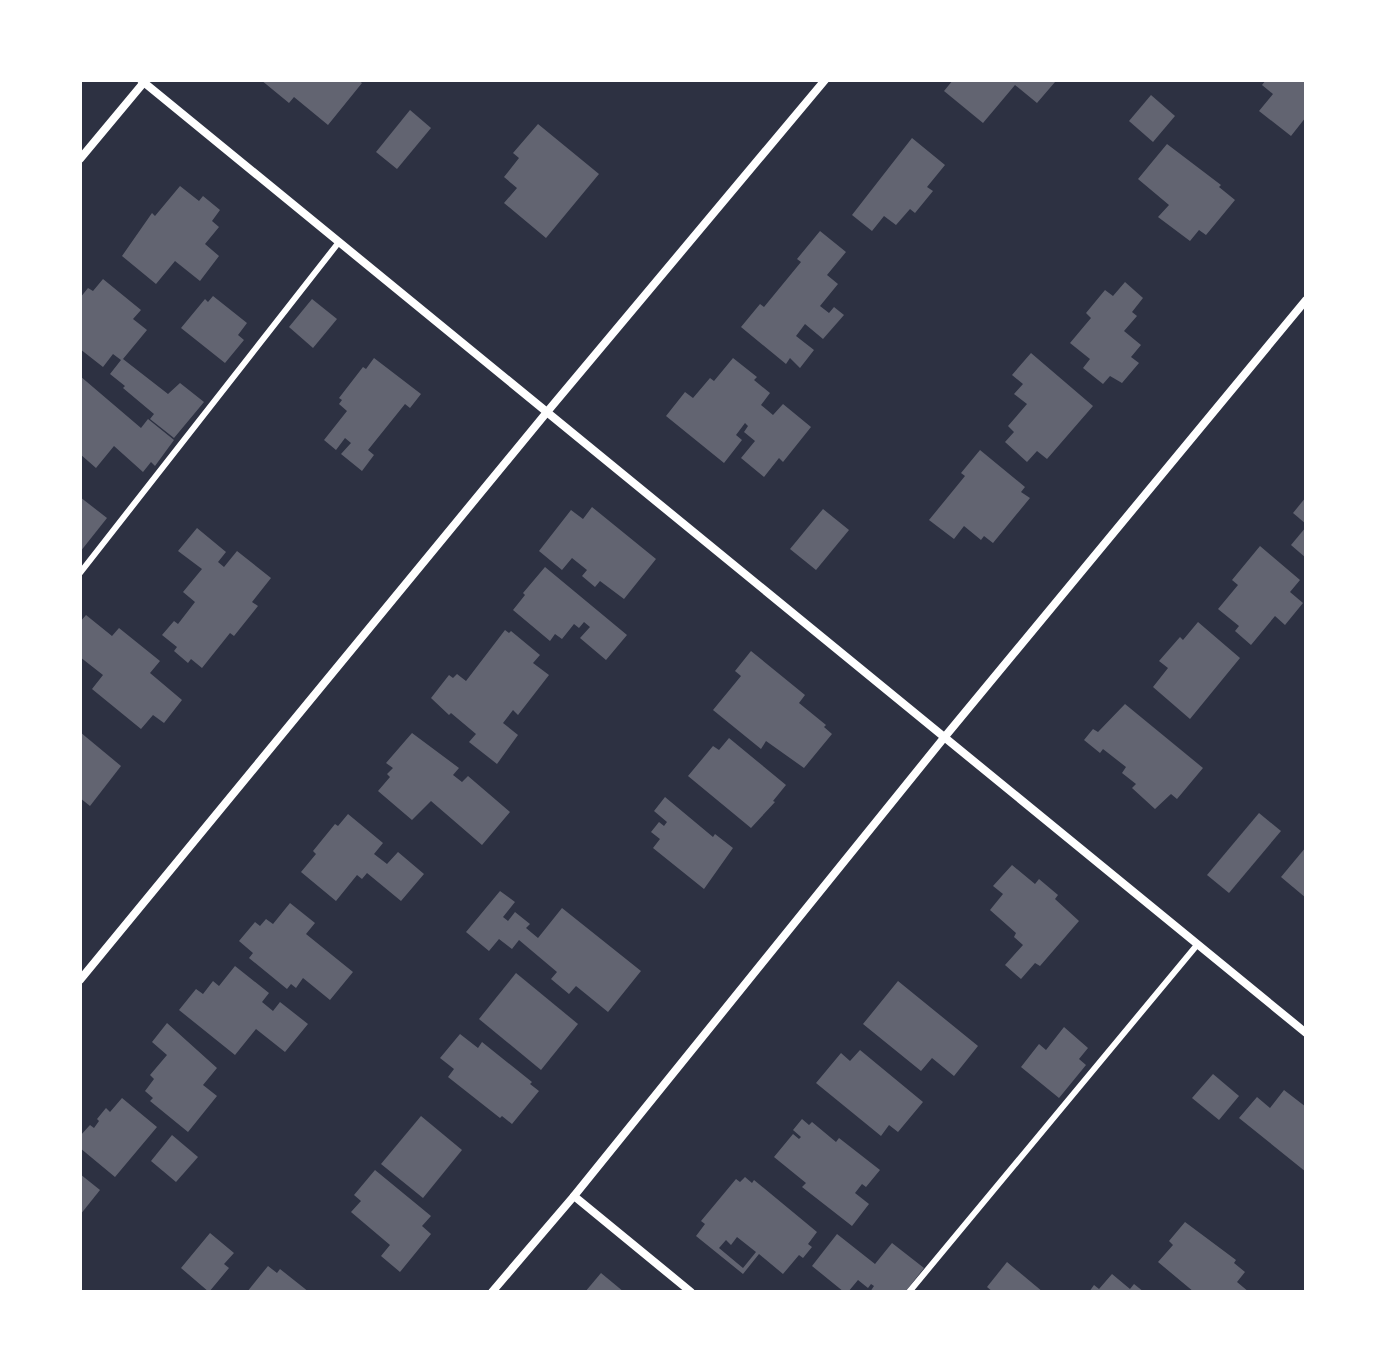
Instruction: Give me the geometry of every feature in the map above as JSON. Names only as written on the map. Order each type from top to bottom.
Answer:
[{"type":"street","points":[[80,980],[547,412],[825,80]]},
{"type":"street","points":[[80,159],[143,81],[943,739],[1306,1033]]},
{"type":"street","points":[[492,1292],[574,1196],[943,739],[1306,300]]},
{"type":"street","points":[[574,1196],[691,1292]]},
{"type":"lane","points":[[80,573],[339,242]]},
{"type":"lane","points":[[909,1292],[1197,945]]},
{"type":"building","points":[[261,80],[358,80],[362,83],[328,125],[294,97],[289,103]]},
{"type":"building","points":[[953,80],[1055,82],[1037,103],[1015,85],[983,123],[944,91]]},
{"type":"building","points":[[1266,80],[1306,80],[1306,117],[1291,136],[1259,111],[1273,94],[1262,85]]},
{"type":"building","points":[[1151,95],[1175,116],[1153,142],[1129,121]]},
{"type":"building","points":[[410,110],[431,128],[397,169],[376,152]]},
{"type":"building","points":[[538,124],[599,174],[546,238],[504,203],[517,188],[504,177],[519,158],[513,153]]},
{"type":"building","points":[[912,138],[945,165],[927,187],[933,191],[915,213],[910,209],[896,225],[884,216],[872,231],[852,215]]},
{"type":"building","points":[[1167,144],[1221,185],[1219,187],[1235,200],[1206,235],[1199,230],[1190,241],[1158,217],[1169,205],[1138,179]]},
{"type":"building","points":[[180,186],[199,201],[203,196],[220,210],[212,221],[219,227],[205,244],[219,256],[200,281],[175,261],[156,284],[122,256],[152,213],[155,216]]},
{"type":"building","points":[[820,231],[846,252],[827,275],[838,284],[820,306],[829,313],[834,307],[844,315],[823,339],[805,324],[796,336],[814,350],[800,368],[790,358],[786,364],[741,327],[760,304],[764,307],[801,262],[797,259]]},
{"type":"building","points":[[103,279],[141,310],[133,319],[147,330],[123,359],[168,394],[180,383],[204,402],[174,438],[150,419],[154,414],[110,374],[121,360],[113,354],[103,367],[80,349],[80,298],[88,288],[93,291]]},
{"type":"building","points":[[1125,282],[1143,298],[1132,312],[1137,316],[1124,331],[1141,345],[1131,357],[1139,363],[1122,383],[1110,376],[1103,384],[1083,368],[1090,359],[1070,343],[1091,318],[1086,313],[1105,290],[1113,296]]},
{"type":"building","points":[[213,296],[247,323],[238,335],[244,340],[225,363],[181,328],[205,299],[208,302]]},
{"type":"building","points":[[312,299],[337,319],[313,348],[289,327]]},
{"type":"building","points":[[1031,353],[1093,406],[1047,459],[1037,451],[1027,462],[1005,442],[1014,432],[1008,426],[1027,404],[1014,394],[1023,384],[1012,375]]},
{"type":"building","points":[[374,358],[421,394],[410,408],[405,404],[368,450],[374,455],[362,471],[341,454],[351,443],[345,438],[336,450],[324,440],[347,411],[339,404],[342,400],[339,398]]},
{"type":"building","points":[[733,358],[757,377],[754,380],[770,393],[761,405],[773,415],[783,404],[811,427],[783,462],[779,458],[764,477],[741,458],[755,441],[744,432],[748,426],[745,423],[736,435],[742,440],[724,463],[666,416],[685,392],[693,398],[710,378],[714,381]]},
{"type":"building","points":[[80,376],[141,428],[148,419],[174,440],[155,466],[151,462],[143,472],[114,446],[96,468],[80,454]]},
{"type":"building","points":[[980,450],[1025,487],[1021,492],[1030,498],[993,543],[984,536],[981,540],[964,526],[954,539],[929,520],[965,476],[961,473]]},
{"type":"building","points":[[80,497],[107,518],[80,552]]},
{"type":"building","points":[[1306,497],[1306,524],[1293,513]]},
{"type":"building","points":[[592,507],[656,559],[624,599],[600,581],[595,587],[582,576],[587,570],[572,558],[562,570],[539,551],[571,510],[583,519]]},
{"type":"building","points":[[823,509],[849,530],[816,570],[790,549]]},
{"type":"building","points":[[1306,527],[1306,558],[1291,545]]},
{"type":"building","points":[[197,528],[226,552],[218,562],[224,567],[237,551],[271,578],[252,602],[258,606],[234,636],[230,633],[202,668],[191,659],[188,663],[174,651],[177,647],[162,635],[174,621],[178,624],[195,602],[183,592],[202,569],[178,551]]},
{"type":"building","points":[[1260,546],[1300,580],[1290,592],[1303,603],[1285,625],[1275,616],[1251,645],[1235,631],[1239,626],[1218,609],[1238,585],[1232,580]]},
{"type":"building","points":[[545,567],[627,635],[606,660],[580,638],[590,627],[584,622],[579,628],[574,624],[562,639],[555,634],[550,641],[513,610]]},
{"type":"building","points":[[86,615],[112,636],[119,628],[160,661],[150,673],[182,700],[164,723],[153,715],[141,729],[92,689],[103,675],[80,657],[80,622]]},
{"type":"building","points":[[1198,622],[1240,658],[1190,719],[1153,687],[1168,668],[1159,661]]},
{"type":"building","points":[[505,630],[511,631],[540,655],[533,663],[549,675],[518,715],[513,710],[503,723],[518,735],[497,764],[469,742],[476,734],[431,698],[449,675],[453,678],[457,674],[466,681]]},
{"type":"building","points":[[751,651],[805,695],[799,703],[826,725],[824,727],[832,734],[804,768],[766,741],[761,749],[713,710],[741,676],[735,671]]},
{"type":"building","points":[[1125,704],[1203,768],[1177,799],[1171,794],[1155,809],[1132,788],[1136,784],[1122,773],[1126,767],[1103,749],[1100,753],[1084,740],[1093,729],[1098,732]]},
{"type":"building","points":[[80,732],[121,766],[90,806],[80,798]]},
{"type":"building","points":[[412,733],[459,768],[453,775],[462,782],[468,776],[510,812],[482,845],[431,801],[412,820],[378,791],[390,777],[387,774],[393,768],[386,763]]},
{"type":"building","points":[[729,738],[786,785],[751,828],[688,776],[713,746],[719,750]]},
{"type":"building","points":[[665,797],[713,837],[715,834],[733,848],[704,889],[653,848],[660,839],[651,832],[659,822],[664,826],[667,822],[654,811]]},
{"type":"building","points":[[1259,813],[1281,831],[1229,893],[1207,875]]},
{"type":"building","points":[[348,814],[383,843],[374,854],[387,864],[398,852],[424,874],[401,901],[367,873],[362,879],[357,875],[336,901],[301,872],[316,854],[313,851],[335,824],[338,826]]},
{"type":"building","points":[[1306,847],[1306,898],[1281,877]]},
{"type":"building","points":[[1012,865],[1035,884],[1039,879],[1058,895],[1055,899],[1079,921],[1040,966],[1035,963],[1021,979],[1005,965],[1023,945],[1014,937],[1016,933],[990,910],[1003,894],[993,886]]},
{"type":"building","points":[[500,891],[515,902],[503,917],[508,921],[515,912],[530,924],[526,928],[538,938],[562,908],[641,971],[608,1012],[576,986],[569,994],[551,979],[557,972],[519,940],[512,949],[499,939],[489,951],[466,932]]},
{"type":"building","points":[[290,903],[315,923],[306,934],[353,972],[330,1000],[303,978],[296,988],[291,984],[287,989],[249,958],[253,953],[239,941],[255,922],[260,926],[266,919],[273,924]]},
{"type":"building","points":[[235,966],[269,993],[262,1002],[273,1011],[280,1002],[308,1024],[285,1052],[256,1029],[235,1055],[179,1010],[196,989],[203,994],[213,981],[219,986]]},
{"type":"building","points":[[516,973],[578,1024],[541,1070],[479,1019]]},
{"type":"building","points":[[898,981],[978,1046],[954,1076],[932,1058],[921,1071],[863,1024]]},
{"type":"building","points":[[167,1023],[217,1068],[203,1085],[217,1096],[188,1132],[150,1101],[153,1098],[145,1091],[154,1079],[150,1075],[167,1055],[152,1042]]},
{"type":"building","points":[[1064,1027],[1088,1048],[1079,1059],[1086,1065],[1059,1098],[1021,1067],[1039,1044],[1046,1050]]},
{"type":"building","points":[[460,1034],[478,1048],[482,1042],[539,1091],[512,1124],[448,1077],[454,1069],[440,1058]]},
{"type":"building","points":[[860,1050],[923,1102],[898,1132],[889,1125],[881,1136],[816,1083],[841,1053],[850,1061]]},
{"type":"building","points":[[1213,1074],[1239,1096],[1219,1120],[1192,1098]]},
{"type":"building","points":[[1284,1090],[1306,1107],[1306,1172],[1239,1118],[1257,1097],[1270,1108]]},
{"type":"building","points":[[122,1098],[157,1127],[115,1177],[80,1148],[80,1136],[90,1125],[94,1128],[106,1108],[110,1112]]},
{"type":"building","points":[[421,1116],[462,1150],[423,1198],[381,1164]]},
{"type":"building","points":[[802,1119],[809,1125],[812,1122],[836,1142],[839,1138],[880,1170],[866,1187],[862,1184],[855,1193],[869,1204],[852,1226],[802,1187],[806,1183],[774,1157],[793,1134],[799,1139],[801,1137],[793,1130]]},
{"type":"building","points":[[172,1135],[198,1157],[176,1182],[151,1161]]},
{"type":"building","points":[[375,1170],[431,1216],[422,1226],[431,1234],[400,1272],[381,1256],[390,1245],[351,1212],[361,1201],[354,1195]]},
{"type":"building","points":[[80,1174],[100,1190],[80,1215]]},
{"type":"building","points":[[745,1177],[752,1183],[754,1180],[817,1232],[808,1244],[812,1247],[803,1258],[799,1255],[783,1274],[759,1254],[743,1274],[696,1236],[705,1224],[701,1221],[736,1179],[740,1182]],"holes":[[[737,1237],[756,1252],[743,1268],[719,1248],[726,1240],[731,1245]]]},
{"type":"building","points":[[1185,1222],[1236,1260],[1234,1263],[1245,1272],[1237,1282],[1249,1292],[1194,1292],[1158,1262],[1173,1245],[1169,1241]]},
{"type":"building","points":[[210,1233],[234,1253],[224,1264],[229,1268],[209,1292],[181,1268]]},
{"type":"building","points":[[837,1234],[875,1264],[892,1243],[924,1268],[905,1292],[870,1292],[874,1286],[871,1284],[868,1288],[858,1280],[848,1292],[844,1292],[812,1266]]},
{"type":"building","points":[[1007,1262],[1043,1292],[993,1292],[987,1287]]},
{"type":"building","points":[[268,1266],[277,1273],[280,1269],[309,1292],[247,1292]]},
{"type":"building","points":[[601,1273],[624,1292],[585,1292]]},
{"type":"building","points":[[1112,1274],[1130,1289],[1134,1284],[1144,1292],[1089,1292],[1094,1285],[1099,1289]]}]
